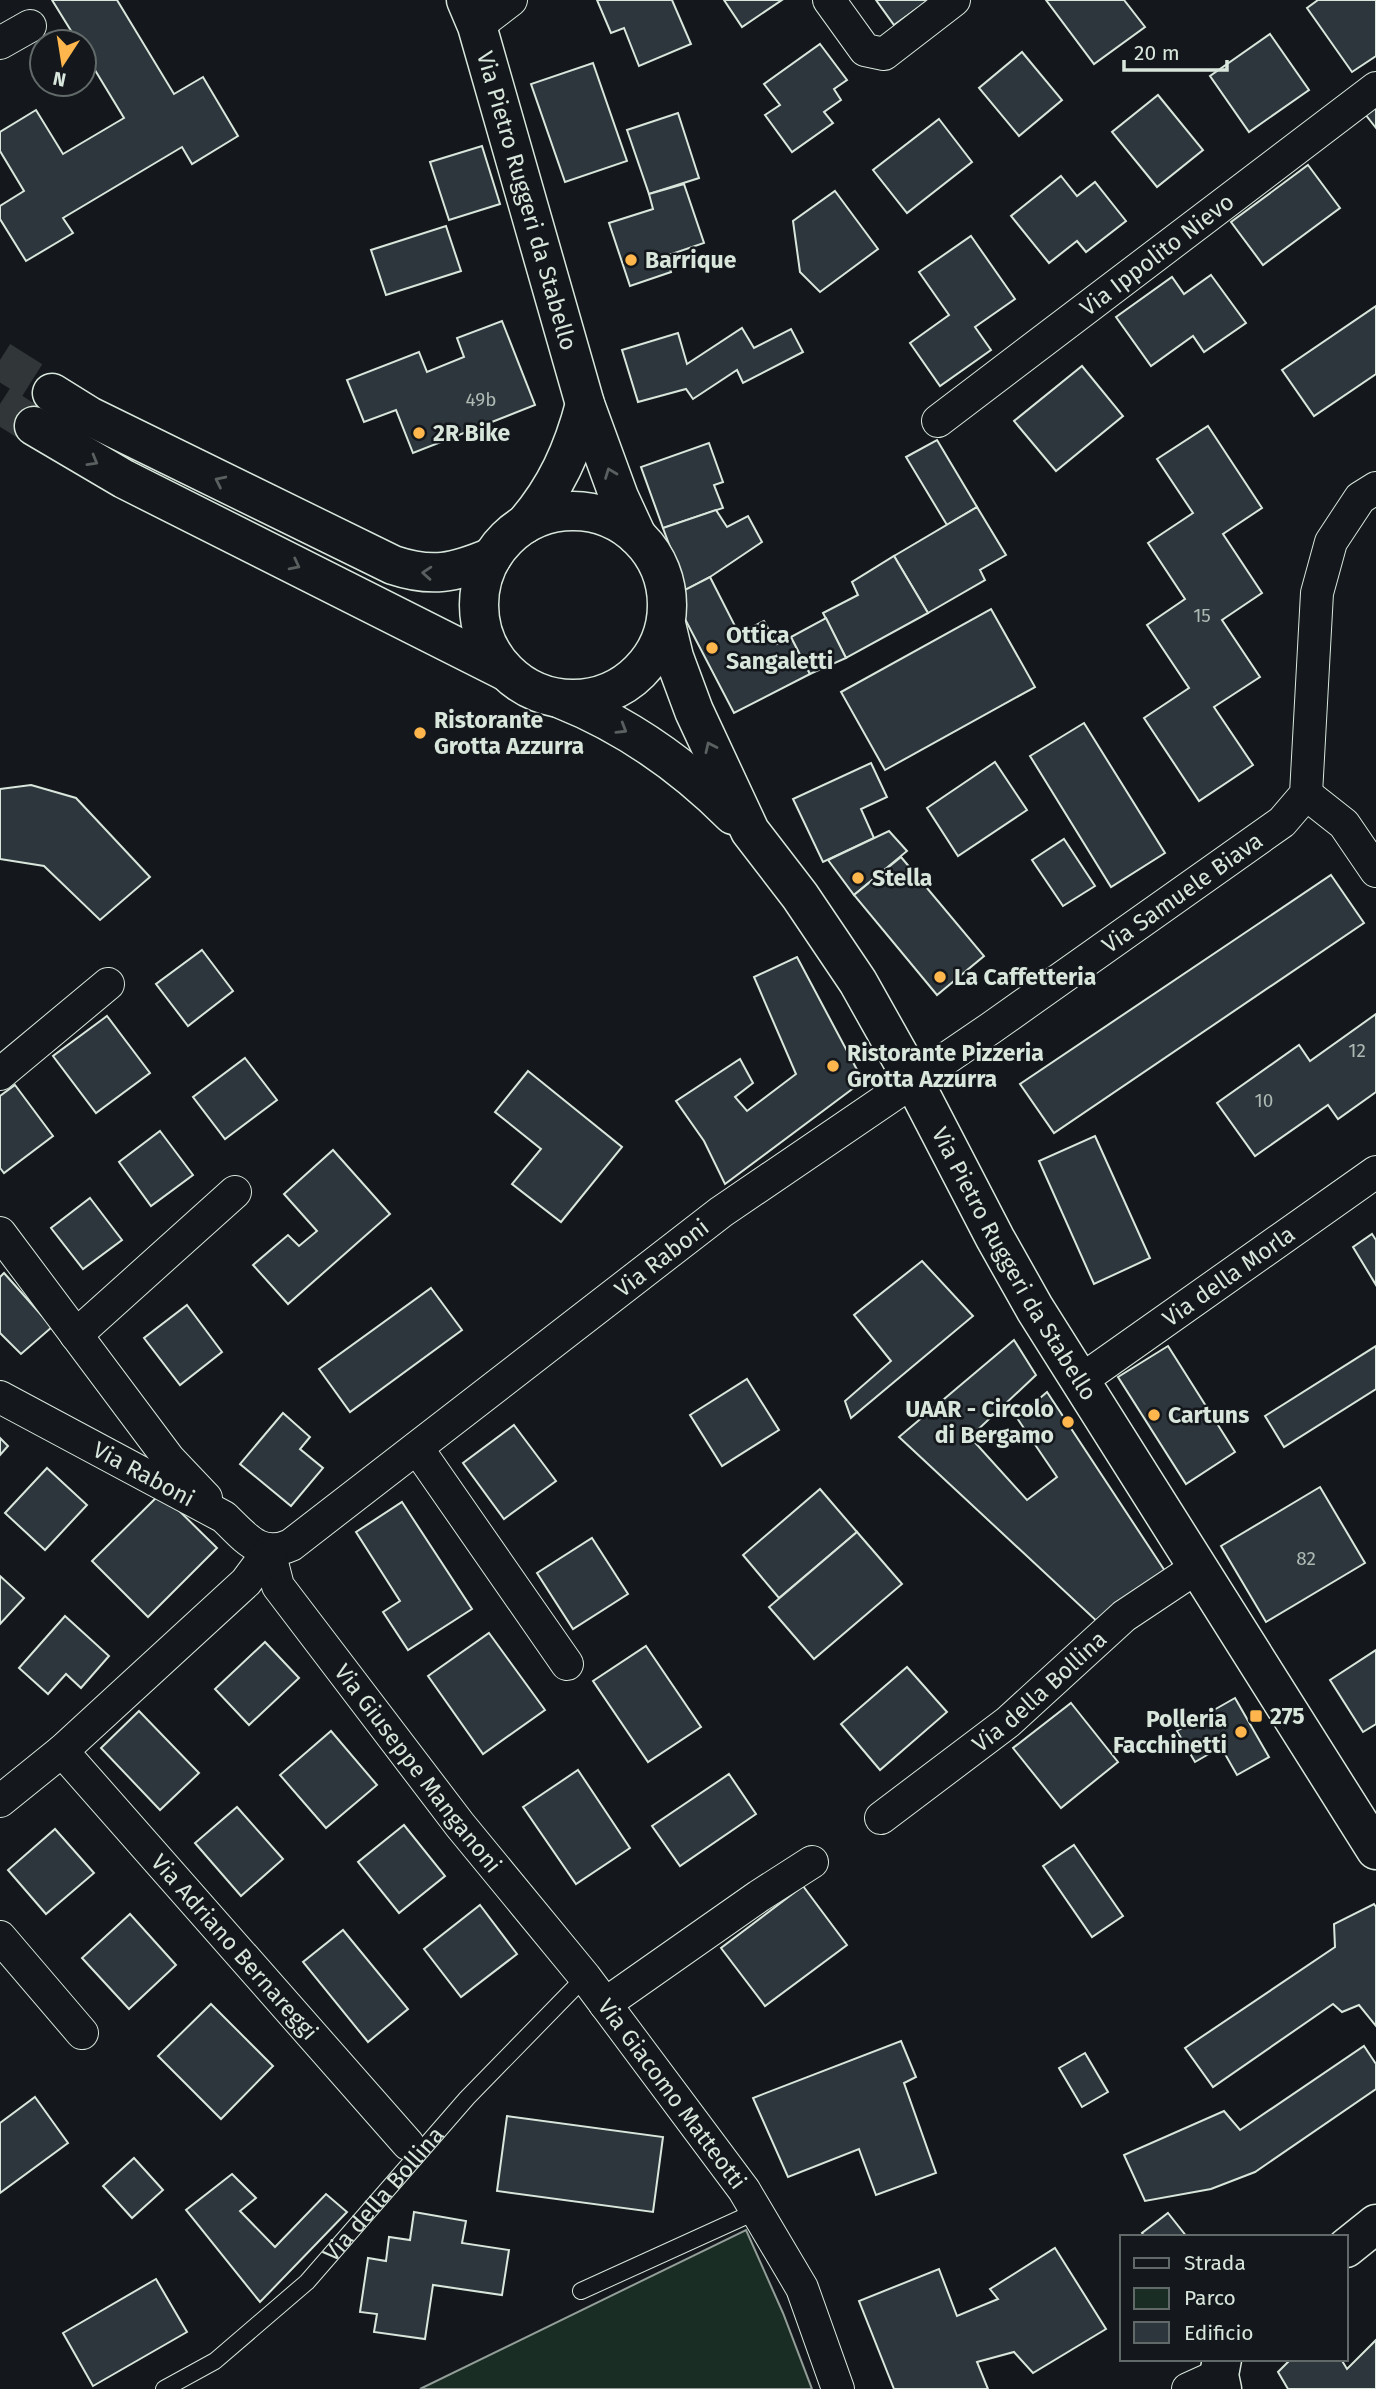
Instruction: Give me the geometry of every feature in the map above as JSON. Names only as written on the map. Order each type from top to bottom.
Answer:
[{"type":"main road","name":"Via Pietro Ruggeri da Stabello","points":[[471,13],[586,404],[619,497],[637,536],[663,575],[675,620],[674,657],[694,711],[750,831],[808,907],[858,982],[1035,1309],[1376,1850]]},
{"type":"main road","points":[[52,393],[89,416],[393,565],[417,573],[438,574],[459,570],[492,557]]},
{"type":"main road","name":"Via Pietro Ruggeri da Stabello","points":[[586,404],[576,438],[559,478],[544,502],[506,539],[492,557],[481,586],[479,616],[488,646],[505,671],[531,690],[561,699],[593,698],[636,677],[656,652],[675,620]]},
{"type":"main road","points":[[34,426],[124,479],[505,671]]},
{"type":"main road","name":"Via Pietro Ruggeri da Stabello","points":[[524,524],[553,513],[583,511],[612,519],[637,536]]},
{"type":"main road","points":[[561,699],[606,719],[688,772],[750,831]]},
{"type":"main road","points":[[1348,2246],[1376,2224]]},
{"type":"street","points":[[471,13],[511,0]]},
{"type":"street","points":[[829,0],[865,50],[884,54],[954,0]]},
{"type":"street","points":[[0,43],[30,26]]},
{"type":"street","name":"Via Ippolito Nievo","points":[[938,421],[1376,88]]},
{"type":"street","points":[[1376,488],[1360,498],[1331,542],[1317,593],[1306,794],[1344,824],[1376,871]]},
{"type":"street","name":"Via Samuele Biava","points":[[913,1080],[1170,903],[1282,822],[1306,794]]},
{"type":"street","points":[[0,1074],[107,984]]},
{"type":"street","name":"Via Raboni","points":[[0,1397],[224,1517],[253,1544],[269,1550],[281,1549],[291,1545],[721,1212],[913,1080]]},
{"type":"street","name":"Via della Morla","points":[[1080,1381],[1376,1172]]},
{"type":"street","points":[[76,1335],[235,1192]]},
{"type":"street","points":[[0,1233],[169,1459],[224,1517]]},
{"type":"street","points":[[417,1448],[567,1664]]},
{"type":"street","points":[[0,1801],[62,1751],[246,1582],[269,1550]]},
{"type":"street","name":"Via Giuseppe Manganoni","points":[[269,1550],[278,1586],[460,1825],[585,1977]]},
{"type":"street","name":"Via della Bollina","points":[[881,1818],[1008,1722],[1124,1616],[1199,1566]]},
{"type":"street","name":"Via Adriano Bernareggi","points":[[62,1751],[408,2144]]},
{"type":"street","points":[[605,2004],[812,1862]]},
{"type":"street","points":[[0,1937],[82,2033]]},
{"type":"street","name":"Via Giacomo Matteotti","points":[[585,1977],[757,2211],[802,2288],[838,2389]]},
{"type":"lane","name":"Via della Bollina","points":[[164,2389],[215,2361],[307,2282],[467,2098],[585,1977]]},
{"type":"lane","name":"Via Giacomo Matteotti","points":[[581,2291],[757,2211]]},
{"type":"green space","points":[[746,2230],[783,2313],[812,2389],[420,2389]]},
{"type":"building","points":[[52,0],[117,0],[174,94],[203,77],[238,136],[192,164],[182,147],[63,218],[73,233],[26,261],[0,219],[0,206],[24,191],[0,151],[0,132],[36,110],[63,154],[124,118],[98,75],[98,28],[69,28]]},
{"type":"building","points":[[597,0],[672,0],[691,44],[639,66],[624,28],[611,33]]},
{"type":"building","points":[[724,0],[782,0],[742,27]]},
{"type":"building","points":[[876,0],[929,0],[894,25]]},
{"type":"building","points":[[1046,0],[1124,0],[1145,27],[1094,64]]},
{"type":"building","points":[[1318,0],[1376,0],[1376,56],[1352,72],[1307,8]]},
{"type":"building","points":[[1270,34],[1309,90],[1249,132],[1210,76]]},
{"type":"building","points":[[820,44],[847,80],[834,89],[841,100],[824,112],[833,123],[792,152],[765,115],[780,105],[764,84]]},
{"type":"building","points":[[1022,52],[1062,100],[1019,136],[979,88]]},
{"type":"building","points":[[593,63],[627,161],[565,182],[531,84]]},
{"type":"building","points":[[1158,95],[1203,150],[1157,187],[1112,132]]},
{"type":"building","points":[[1376,105],[1376,128],[1365,114]]},
{"type":"building","points":[[678,113],[699,178],[649,194],[627,130]]},
{"type":"building","points":[[939,119],[972,162],[907,213],[873,170]]},
{"type":"building","points":[[482,146],[500,204],[449,220],[430,162]]},
{"type":"building","points":[[1308,165],[1340,208],[1263,265],[1231,222]]},
{"type":"building","points":[[1061,176],[1077,196],[1095,182],[1126,221],[1086,252],[1077,241],[1049,263],[1011,216]]},
{"type":"building","points":[[684,184],[704,243],[666,256],[671,272],[630,286],[609,223],[653,209],[649,194]]},
{"type":"building","points":[[835,191],[878,249],[820,292],[800,272],[793,221]]},
{"type":"building","points":[[446,226],[461,271],[386,295],[371,250]]},
{"type":"building","points":[[971,236],[1015,299],[975,327],[991,350],[940,386],[910,343],[949,315],[919,272]]},
{"type":"building","points":[[1211,275],[1246,323],[1204,352],[1193,336],[1151,366],[1116,317],[1172,277],[1184,294]]},
{"type":"building","points":[[1376,306],[1376,374],[1314,416],[1282,370]]},
{"type":"building","points":[[502,321],[535,405],[413,453],[396,410],[364,422],[347,380],[419,352],[427,372],[464,357],[457,338]]},
{"type":"building","points":[[742,328],[754,348],[791,329],[803,352],[743,383],[737,370],[693,399],[686,389],[638,402],[622,350],[678,333],[687,364]]},
{"type":"building","points":[[1082,366],[1123,416],[1056,471],[1014,421]]},
{"type":"building","points":[[1208,426],[1262,508],[1223,534],[1262,593],[1222,620],[1260,677],[1214,707],[1253,765],[1199,801],[1144,718],[1189,688],[1147,625],[1185,599],[1148,543],[1193,513],[1157,459]]},
{"type":"building","points":[[937,440],[977,507],[947,525],[906,457]]},
{"type":"building","points":[[709,443],[723,482],[714,485],[723,508],[663,528],[641,467]]},
{"type":"building","points":[[977,507],[1006,555],[980,570],[985,580],[928,613],[894,556]]},
{"type":"building","points":[[716,510],[727,527],[748,516],[762,542],[686,590],[663,528]]},
{"type":"building","points":[[894,556],[928,613],[846,658],[823,613],[858,595],[852,582]]},
{"type":"building","points":[[710,577],[739,634],[764,621],[777,644],[791,637],[810,674],[734,713],[673,596]]},
{"type":"building","points":[[991,609],[1035,687],[885,770],[841,692]]},
{"type":"building","points":[[826,618],[846,658],[810,674],[791,637]]},
{"type":"building","points":[[1084,723],[1165,853],[1111,887],[1030,756]]},
{"type":"building","points":[[995,762],[1027,810],[958,856],[927,808]]},
{"type":"building","points":[[871,763],[887,797],[861,809],[874,838],[823,862],[793,799]]},
{"type":"building","points":[[31,785],[76,798],[150,877],[100,920],[44,866],[0,859],[0,789]]},
{"type":"building","name":"Stella","points":[[889,831],[907,851],[854,895],[828,860]]},
{"type":"building","points":[[1064,839],[1095,886],[1063,906],[1032,860]]},
{"type":"building","points":[[901,857],[984,956],[937,995],[854,895]]},
{"type":"building","points":[[1331,875],[1364,923],[1054,1133],[1020,1084]]},
{"type":"building","points":[[202,950],[233,991],[188,1026],[156,984]]},
{"type":"building","points":[[797,957],[863,1081],[725,1184],[704,1141],[676,1101],[740,1059],[753,1083],[735,1097],[747,1111],[796,1074],[754,977]]},
{"type":"building","points":[[1376,1014],[1376,1092],[1338,1119],[1328,1105],[1255,1156],[1217,1103],[1299,1045],[1310,1061]]},
{"type":"building","points":[[107,1016],[150,1073],[96,1113],[53,1056]]},
{"type":"building","points":[[245,1058],[277,1100],[225,1139],[193,1097]]},
{"type":"building","points":[[528,1071],[622,1147],[561,1222],[512,1184],[541,1149],[495,1112]]},
{"type":"building","points":[[15,1085],[53,1136],[4,1173],[0,1168],[0,1096]]},
{"type":"building","points":[[160,1131],[193,1175],[151,1206],[119,1162]]},
{"type":"building","points":[[1095,1136],[1150,1258],[1094,1284],[1039,1161]]},
{"type":"building","points":[[333,1150],[390,1214],[288,1304],[253,1265],[288,1235],[299,1246],[317,1231],[284,1194]]},
{"type":"building","points":[[90,1198],[122,1240],[83,1269],[51,1228]]},
{"type":"building","points":[[1372,1234],[1376,1240],[1376,1285],[1353,1247]]},
{"type":"building","points":[[922,1261],[973,1316],[851,1418],[845,1401],[891,1361],[854,1315]]},
{"type":"building","points":[[4,1273],[52,1327],[21,1354],[0,1333],[0,1277]]},
{"type":"building","points":[[431,1288],[462,1330],[350,1412],[319,1369]]},
{"type":"building","points":[[187,1305],[222,1352],[180,1385],[144,1338]]},
{"type":"building","points":[[1014,1340],[1036,1375],[970,1437],[1027,1500],[1057,1477],[1017,1418],[1047,1392],[1165,1571],[1102,1626],[899,1437]]},
{"type":"building","points":[[1168,1346],[1235,1452],[1186,1484],[1118,1377]]},
{"type":"building","points":[[1376,1346],[1376,1389],[1284,1447],[1265,1416]]},
{"type":"building","points":[[747,1379],[779,1430],[722,1466],[690,1415]]},
{"type":"building","points":[[283,1413],[310,1437],[300,1449],[323,1468],[291,1506],[240,1464]]},
{"type":"building","points":[[514,1425],[556,1481],[504,1519],[463,1463]]},
{"type":"building","points":[[0,1438],[8,1446],[0,1455]]},
{"type":"building","points":[[47,1468],[87,1505],[45,1550],[5,1513]]},
{"type":"building","points":[[1320,1487],[1365,1563],[1266,1622],[1221,1546]]},
{"type":"building","points":[[820,1489],[857,1532],[779,1598],[743,1555]]},
{"type":"building","points":[[161,1493],[217,1548],[148,1617],[92,1561]]},
{"type":"building","points":[[402,1502],[472,1609],[408,1650],[383,1612],[400,1601],[356,1532]]},
{"type":"building","points":[[857,1532],[902,1584],[814,1659],[769,1607]]},
{"type":"building","points":[[592,1538],[628,1594],[573,1629],[537,1573]]},
{"type":"building","points":[[0,1576],[24,1598],[0,1624]]},
{"type":"building","points":[[65,1616],[109,1656],[81,1688],[66,1674],[48,1694],[19,1668]]},
{"type":"building","points":[[489,1633],[545,1710],[483,1754],[428,1676]]},
{"type":"building","points":[[265,1642],[299,1678],[249,1725],[215,1689]]},
{"type":"building","points":[[646,1646],[701,1727],[648,1762],[593,1681]]},
{"type":"building","points":[[1376,1650],[1376,1724],[1363,1732],[1330,1680]]},
{"type":"building","points":[[907,1667],[947,1712],[880,1770],[841,1724]]},
{"type":"building","points":[[1235,1698],[1269,1757],[1237,1775],[1221,1747],[1195,1762],[1177,1731]]},
{"type":"building","points":[[1071,1703],[1118,1762],[1061,1808],[1013,1748]]},
{"type":"building","points":[[139,1711],[199,1773],[160,1810],[101,1748]]},
{"type":"building","points":[[331,1731],[377,1785],[326,1828],[280,1775]]},
{"type":"building","points":[[578,1770],[630,1848],[576,1884],[523,1807]]},
{"type":"building","points":[[729,1774],[756,1814],[680,1866],[652,1826]]},
{"type":"building","points":[[237,1807],[283,1859],[241,1896],[195,1843]]},
{"type":"building","points":[[404,1825],[445,1876],[399,1913],[358,1862]]},
{"type":"building","points":[[55,1829],[94,1873],[46,1914],[8,1870]]},
{"type":"building","points":[[1074,1845],[1123,1916],[1092,1937],[1043,1866]]},
{"type":"building","points":[[803,1886],[847,1945],[765,2006],[721,1948]]},
{"type":"building","points":[[1374,1904],[1376,2026],[1359,2005],[1342,2012],[1333,2004],[1213,2087],[1185,2048],[1335,1947],[1334,1924]]},
{"type":"building","points":[[480,1905],[517,1954],[461,1997],[424,1949]]},
{"type":"building","points":[[130,1914],[176,1965],[129,2009],[82,1958]]},
{"type":"building","points":[[343,1930],[408,2009],[368,2042],[303,1962]]},
{"type":"building","points":[[211,2004],[273,2066],[221,2119],[158,2056]]},
{"type":"building","points":[[901,2041],[916,2077],[904,2083],[936,2173],[876,2195],[859,2149],[788,2177],[753,2098]]},
{"type":"building","points":[[1364,2046],[1376,2064],[1376,2089],[1255,2172],[1211,2189],[1145,2201],[1124,2155],[1224,2111],[1240,2130]]},
{"type":"building","points":[[1085,2053],[1108,2092],[1082,2107],[1059,2068]]},
{"type":"building","points":[[35,2097],[68,2143],[0,2193],[0,2123]]},
{"type":"building","points":[[507,2116],[663,2137],[653,2212],[497,2191]]},
{"type":"building","points":[[134,2158],[163,2190],[132,2218],[103,2186]]},
{"type":"building","points":[[232,2174],[256,2198],[240,2211],[275,2247],[326,2194],[347,2212],[260,2302],[186,2210]]},
{"type":"building","points":[[414,2212],[466,2221],[462,2243],[509,2250],[502,2295],[433,2285],[425,2339],[374,2332],[377,2314],[360,2312],[368,2258],[386,2261],[389,2237],[410,2240]]},
{"type":"building","points":[[1168,2213],[1185,2235],[1144,2235],[1142,2233]]},
{"type":"building","points":[[1055,2248],[1106,2329],[1033,2373],[1014,2352],[977,2362],[988,2389],[894,2389],[859,2301],[939,2269],[957,2316],[998,2299],[990,2289]]},
{"type":"building","points":[[156,2279],[187,2332],[93,2386],[63,2333]]},
{"type":"building","points":[[1376,2340],[1376,2389],[1288,2389],[1278,2372],[1289,2361],[1342,2361],[1347,2369]]},
{"type":"tunnel","points":[[0,360],[52,393]]},
{"type":"tunnel","points":[[0,404],[34,426]]},
{"type":"place","name":"Barrique","points":[[631,260]]},
{"type":"place","name":"2R Bike","points":[[419,433]]},
{"type":"place","name":"Ottica Sangaletti","points":[[712,648]]},
{"type":"place","name":"Ristorante Grotta Azzurra","points":[[420,733]]},
{"type":"place","name":"Stella","points":[[858,878]]},
{"type":"place","name":"La Caffetteria","points":[[940,977]]},
{"type":"place","name":"Ristorante Pizzeria Grotta Azzurra","points":[[833,1066]]},
{"type":"place","name":"Cartuns","points":[[1154,1415]]},
{"type":"place","name":"UAAR - Circolo di Bergamo","points":[[1068,1422]]},
{"type":"place","name":"275","points":[[1256,1716]]},
{"type":"place","name":"Polleria Facchinetti","points":[[1241,1732]]}]
